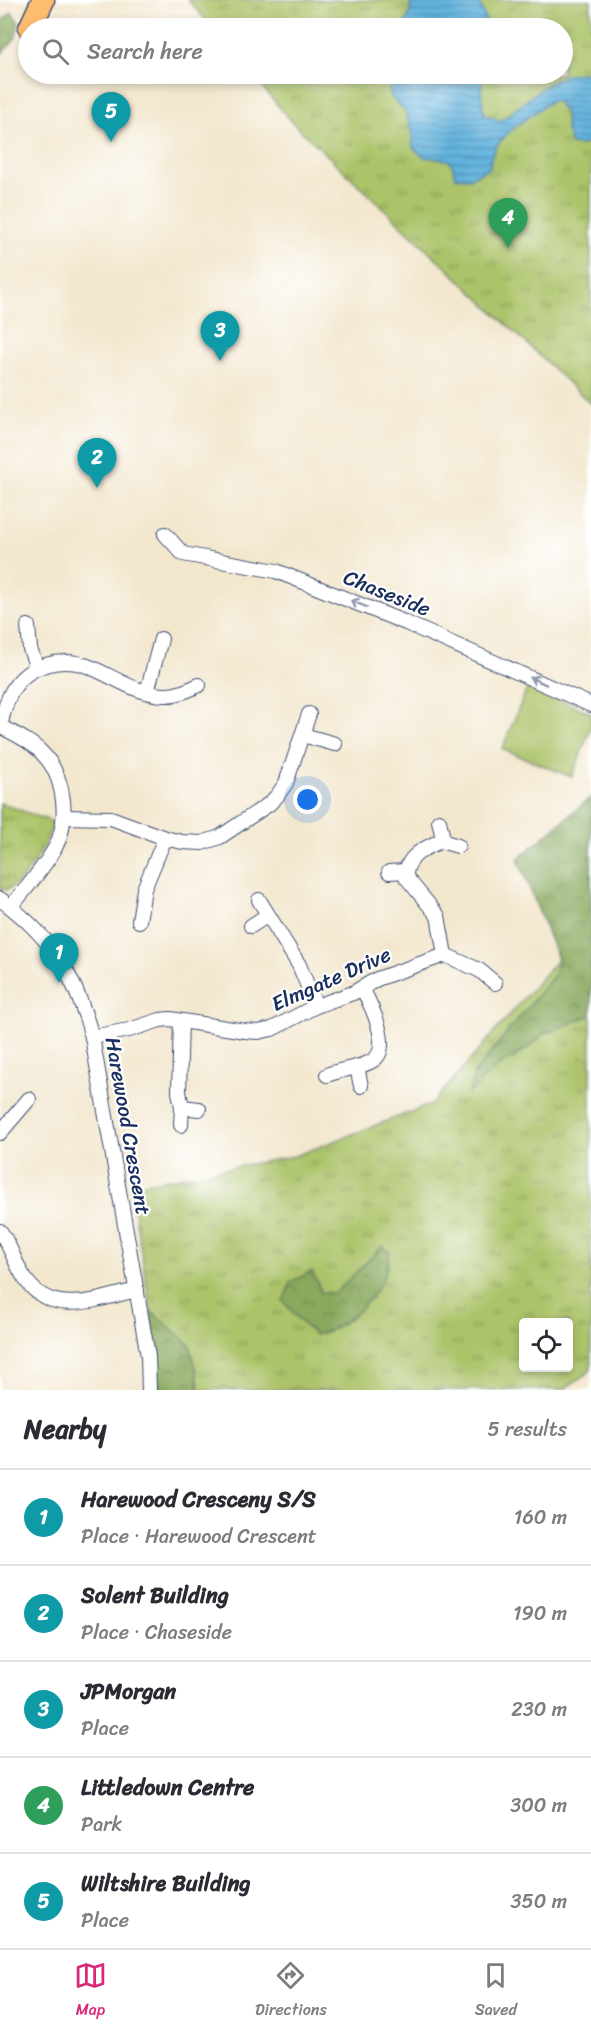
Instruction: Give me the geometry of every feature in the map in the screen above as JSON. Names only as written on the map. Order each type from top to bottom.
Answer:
[{"type":"highway","points":[[35,18],[43,0]]},
{"type":"street","name":"Chaseside","points":[[165,534],[183,554],[276,571],[406,623],[591,705]]},
{"type":"street","points":[[28,626],[30,650],[37,668]]},
{"type":"street","points":[[147,692],[161,639]]},
{"type":"street","points":[[6,903],[55,847],[64,817],[59,784],[45,755],[34,745],[0,726],[13,688],[37,668],[61,662],[83,665],[131,687],[164,695],[199,685]]},
{"type":"street","points":[[64,817],[111,818],[165,838],[193,843],[220,837],[278,796],[286,783],[309,714]]},
{"type":"street","points":[[303,735],[335,744]]},
{"type":"street","points":[[439,821],[441,841]]},
{"type":"street","points":[[139,921],[144,889],[165,838]]},
{"type":"street","points":[[458,846],[441,841],[413,857],[407,865],[406,877],[438,916],[445,955],[479,970],[495,983]]},
{"type":"street","points":[[389,872],[406,871]]},
{"type":"street","points":[[259,900],[299,965],[316,1006]]},
{"type":"street","name":"Harewood Crescent","points":[[6,903],[40,932],[57,953],[84,1009],[92,1037],[137,1290],[148,1356],[149,1390]]},
{"type":"street","points":[[251,926],[268,915]]},
{"type":"street","name":"Elmgate Drive","points":[[92,1037],[170,1019],[258,1032],[283,1024],[316,1006],[340,999],[395,971],[445,955]]},
{"type":"street","points":[[327,1075],[375,1060],[381,1047],[376,1017],[362,988]]},
{"type":"street","points":[[181,1021],[179,1092],[182,1107],[181,1125]]},
{"type":"street","points":[[357,1066],[361,1086]]},
{"type":"street","points":[[0,1133],[29,1099]]},
{"type":"street","points":[[182,1107],[199,1108]]},
{"type":"street","points":[[0,1231],[26,1281],[34,1290],[53,1301],[65,1304],[84,1303],[137,1290]]},
{"type":"green space","points":[[188,0],[591,0],[591,404],[293,123],[260,84],[573,84],[573,18],[204,18]]},
{"type":"green space","points":[[12,12],[18,21],[15,39],[0,58],[0,22]]},
{"type":"green space","points":[[528,686],[591,713],[591,727],[572,777],[502,749]]},
{"type":"green space","points":[[591,797],[591,1370],[563,1390],[156,1390],[151,1311],[130,1186],[295,1156],[432,1104],[558,959],[518,859]]},
{"type":"green space","points":[[591,797],[591,1015],[544,1034],[527,1049],[495,1068],[469,1093],[474,1073],[555,974],[558,958],[518,859]]},
{"type":"green space","points":[[0,803],[53,822],[36,860],[22,878],[7,890],[0,888]]},
{"type":"green space","points":[[383,1246],[390,1253],[382,1280],[365,1304],[342,1323],[315,1335],[283,1301],[291,1282],[312,1271],[322,1293],[335,1293]]},
{"type":"green space","points":[[151,1311],[190,1345],[199,1390],[156,1390]]},
{"type":"water","points":[[411,0],[478,0],[485,18],[407,18]]},
{"type":"water","points":[[591,73],[591,142],[581,145],[571,144],[566,130],[565,113],[557,101],[551,101],[503,138],[491,157],[490,168],[470,178],[455,177],[453,166],[448,160],[424,157],[413,148],[412,130],[404,110],[391,97],[389,84],[482,84],[484,114],[500,121],[549,84],[573,84],[573,74]]},
{"type":"place","name":"Wiltshire Building","points":[[111,142]]},
{"type":"place","name":"Littledown Centre","points":[[508,248]]},
{"type":"place","name":"JPMorgan","points":[[220,361]]},
{"type":"place","name":"Solent Building","points":[[97,488]]},
{"type":"place","name":"Harewood Cresceny S/S","points":[[59,983]]}]
